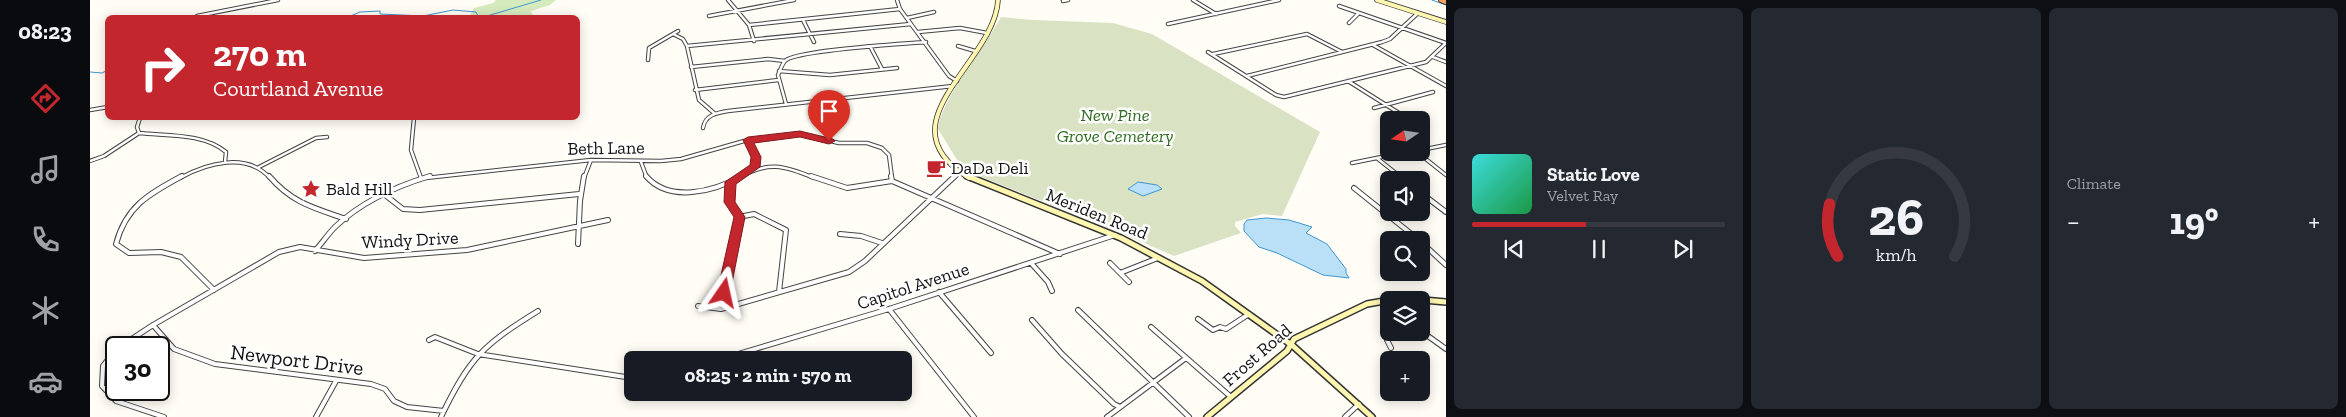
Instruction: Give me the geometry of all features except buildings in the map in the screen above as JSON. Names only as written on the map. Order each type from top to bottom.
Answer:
[{"type":"highway","points":[[1440,0],[1446,2]]},
{"type":"main road","name":"Meriden Road","points":[[998,0],[996,15],[987,33],[935,120],[934,134],[943,155],[960,172],[995,190],[1116,235],[1161,257],[1203,281],[1290,345],[1372,417]]},
{"type":"main road","points":[[1378,0],[1446,22]]},
{"type":"main road","name":"Frost Road","points":[[1206,417],[1287,351],[1294,339],[1367,304],[1401,298],[1446,302]]},
{"type":"street","points":[[202,15],[278,0]]},
{"type":"street","points":[[728,0],[750,25],[754,41]]},
{"type":"street","points":[[708,16],[738,12],[794,0]]},
{"type":"street","points":[[897,0],[900,9],[926,42],[949,76],[957,81]]},
{"type":"street","points":[[1063,1],[1068,0]]},
{"type":"street","points":[[1193,0],[1216,14]]},
{"type":"street","points":[[1168,24],[1279,0]]},
{"type":"street","points":[[1208,52],[1280,97],[1426,62],[1446,43],[1338,6]]},
{"type":"street","points":[[750,25],[900,9]]},
{"type":"street","points":[[907,18],[934,12]]},
{"type":"street","points":[[1349,23],[1359,13]]},
{"type":"street","points":[[1246,76],[1373,45],[1390,38],[1418,13]]},
{"type":"street","points":[[803,20],[814,42]]},
{"type":"street","points":[[687,46],[811,36],[911,24]]},
{"type":"street","points":[[918,32],[960,28],[987,33]]},
{"type":"street","points":[[648,60],[649,48],[678,31]]},
{"type":"street","points":[[673,34],[683,39],[687,46],[695,90],[699,100],[714,113]]},
{"type":"street","points":[[1212,54],[1307,34],[1342,52]]},
{"type":"street","points":[[786,104],[778,80],[779,71],[785,61],[792,57],[811,53],[926,42]]},
{"type":"street","points":[[1373,45],[1446,86]]},
{"type":"street","points":[[958,46],[975,51]]},
{"type":"street","points":[[870,48],[882,69]]},
{"type":"street","points":[[1433,57],[1446,62]]},
{"type":"street","points":[[691,67],[768,59],[785,61]]},
{"type":"street","points":[[779,71],[830,75],[897,68]]},
{"type":"street","points":[[695,90],[778,80]]},
{"type":"street","points":[[1348,81],[1395,111]]},
{"type":"street","points":[[703,128],[706,119],[714,113],[954,86]]},
{"type":"street","points":[[1374,108],[1433,92]]},
{"type":"street","points":[[90,110],[105,107]]},
{"type":"street","points":[[139,120],[137,127],[139,133]]},
{"type":"street","points":[[414,120],[411,150],[421,178]]},
{"type":"street","points":[[90,161],[104,156],[139,133],[208,142],[221,146],[226,152],[225,162]]},
{"type":"street","name":"Beth Lane","points":[[315,251],[356,210],[421,178],[591,160],[642,162],[680,159],[748,140],[800,134],[840,143],[875,145],[886,150],[889,155],[892,180]]},
{"type":"street","points":[[259,167],[316,138],[327,137]]},
{"type":"street","points":[[748,140],[756,157],[755,167]]},
{"type":"street","points":[[1430,148],[1446,145]]},
{"type":"street","points":[[1352,163],[1378,158],[1394,171]]},
{"type":"street","points":[[578,244],[580,227],[579,194],[582,177],[591,160]]},
{"type":"street","points":[[1428,161],[1446,175]]},
{"type":"street","points":[[214,290],[181,257],[161,252],[129,253],[116,244],[123,222],[144,200],[168,184],[197,170],[225,162],[246,163],[259,167],[287,196],[303,204],[346,218]]},
{"type":"street","points":[[642,162],[643,174],[655,188],[673,193],[692,192],[730,182],[755,167],[791,168],[837,186],[848,188],[859,187],[878,181],[892,180],[1060,254]]},
{"type":"street","points":[[698,306],[720,309],[849,272],[960,172]]},
{"type":"street","points":[[720,309],[739,217],[730,202],[730,182]]},
{"type":"street","points":[[1354,188],[1408,231]]},
{"type":"street","points":[[385,195],[403,210],[420,210],[579,194]]},
{"type":"street","points":[[1430,200],[1446,212]]},
{"type":"street","points":[[739,217],[754,214],[786,230],[779,293]]},
{"type":"street","name":"Windy Drive","points":[[136,336],[280,252],[300,247],[364,258],[467,250],[608,220]]},
{"type":"street","points":[[840,234],[861,236],[882,243]]},
{"type":"street","name":"Capitol Avenue","points":[[748,351],[889,309],[1116,235]]},
{"type":"street","points":[[1430,250],[1446,265]]},
{"type":"street","points":[[1120,273],[1161,257]]},
{"type":"street","points":[[1031,263],[1048,282],[1052,290]]},
{"type":"street","points":[[1110,263],[1129,282]]},
{"type":"street","points":[[939,292],[991,353]]},
{"type":"street","points":[[889,309],[974,417]]},
{"type":"street","points":[[1078,310],[1188,417]]},
{"type":"street","points":[[441,417],[470,363],[478,354],[490,342],[538,311]]},
{"type":"street","points":[[1198,319],[1213,330],[1220,327],[1226,329],[1250,314]]},
{"type":"street","points":[[1032,320],[1062,354],[1114,404],[1120,407]]},
{"type":"street","name":"Newport Drive","points":[[153,325],[174,349],[215,364],[371,384],[385,389],[394,401],[407,407],[444,411]]},
{"type":"street","points":[[1151,327],[1230,397]]},
{"type":"street","points":[[429,340],[435,337],[478,354],[624,377]]},
{"type":"street","points":[[1430,337],[1446,349]]},
{"type":"street","points":[[1387,341],[1391,348]]},
{"type":"street","points":[[1107,417],[1186,358]]},
{"type":"street","name":"Windy Drive","points":[[105,363],[103,366],[102,386],[105,389]]},
{"type":"street","points":[[316,417],[336,381]]},
{"type":"street","name":"Windy Drive","points":[[116,401],[164,417]]},
{"type":"street","points":[[1345,417],[1359,404]]},
{"type":"green space","points":[[496,0],[556,0],[550,5],[531,11],[533,15],[470,15],[474,8],[493,3]]},
{"type":"green space","name":"New Pine Grove Cemetery","points":[[1001,17],[1113,23],[1152,34],[1320,132],[1282,216],[1263,214],[1235,222],[1235,226],[1241,233],[1174,256],[962,168],[938,129],[941,117],[955,89]]},
{"type":"water","points":[[1138,182],[1157,185],[1162,189],[1143,196],[1128,189]]},
{"type":"water","points":[[1266,218],[1289,220],[1312,227],[1306,233],[1327,244],[1346,269],[1349,278],[1323,275],[1277,253],[1259,247],[1244,231],[1244,224],[1247,220]]},
{"type":"waterway","points":[[490,15],[541,0]]},
{"type":"waterway","points":[[1432,0],[1446,5]]},
{"type":"waterway","points":[[428,15],[453,10],[476,12],[478,15]]},
{"type":"waterway","points":[[353,15],[360,12],[380,11],[380,14],[402,15]]},
{"type":"waterway","points":[[90,72],[105,72]]},
{"type":"place","name":"DaDa Deli","points":[[936,168]]},
{"type":"place","name":"Bald Hill","points":[[311,189]]},
{"type":"route","points":[[724,293],[739,217],[733,210],[730,202],[730,182],[755,167],[756,157],[748,140],[800,134],[815,136],[829,141]]}]
